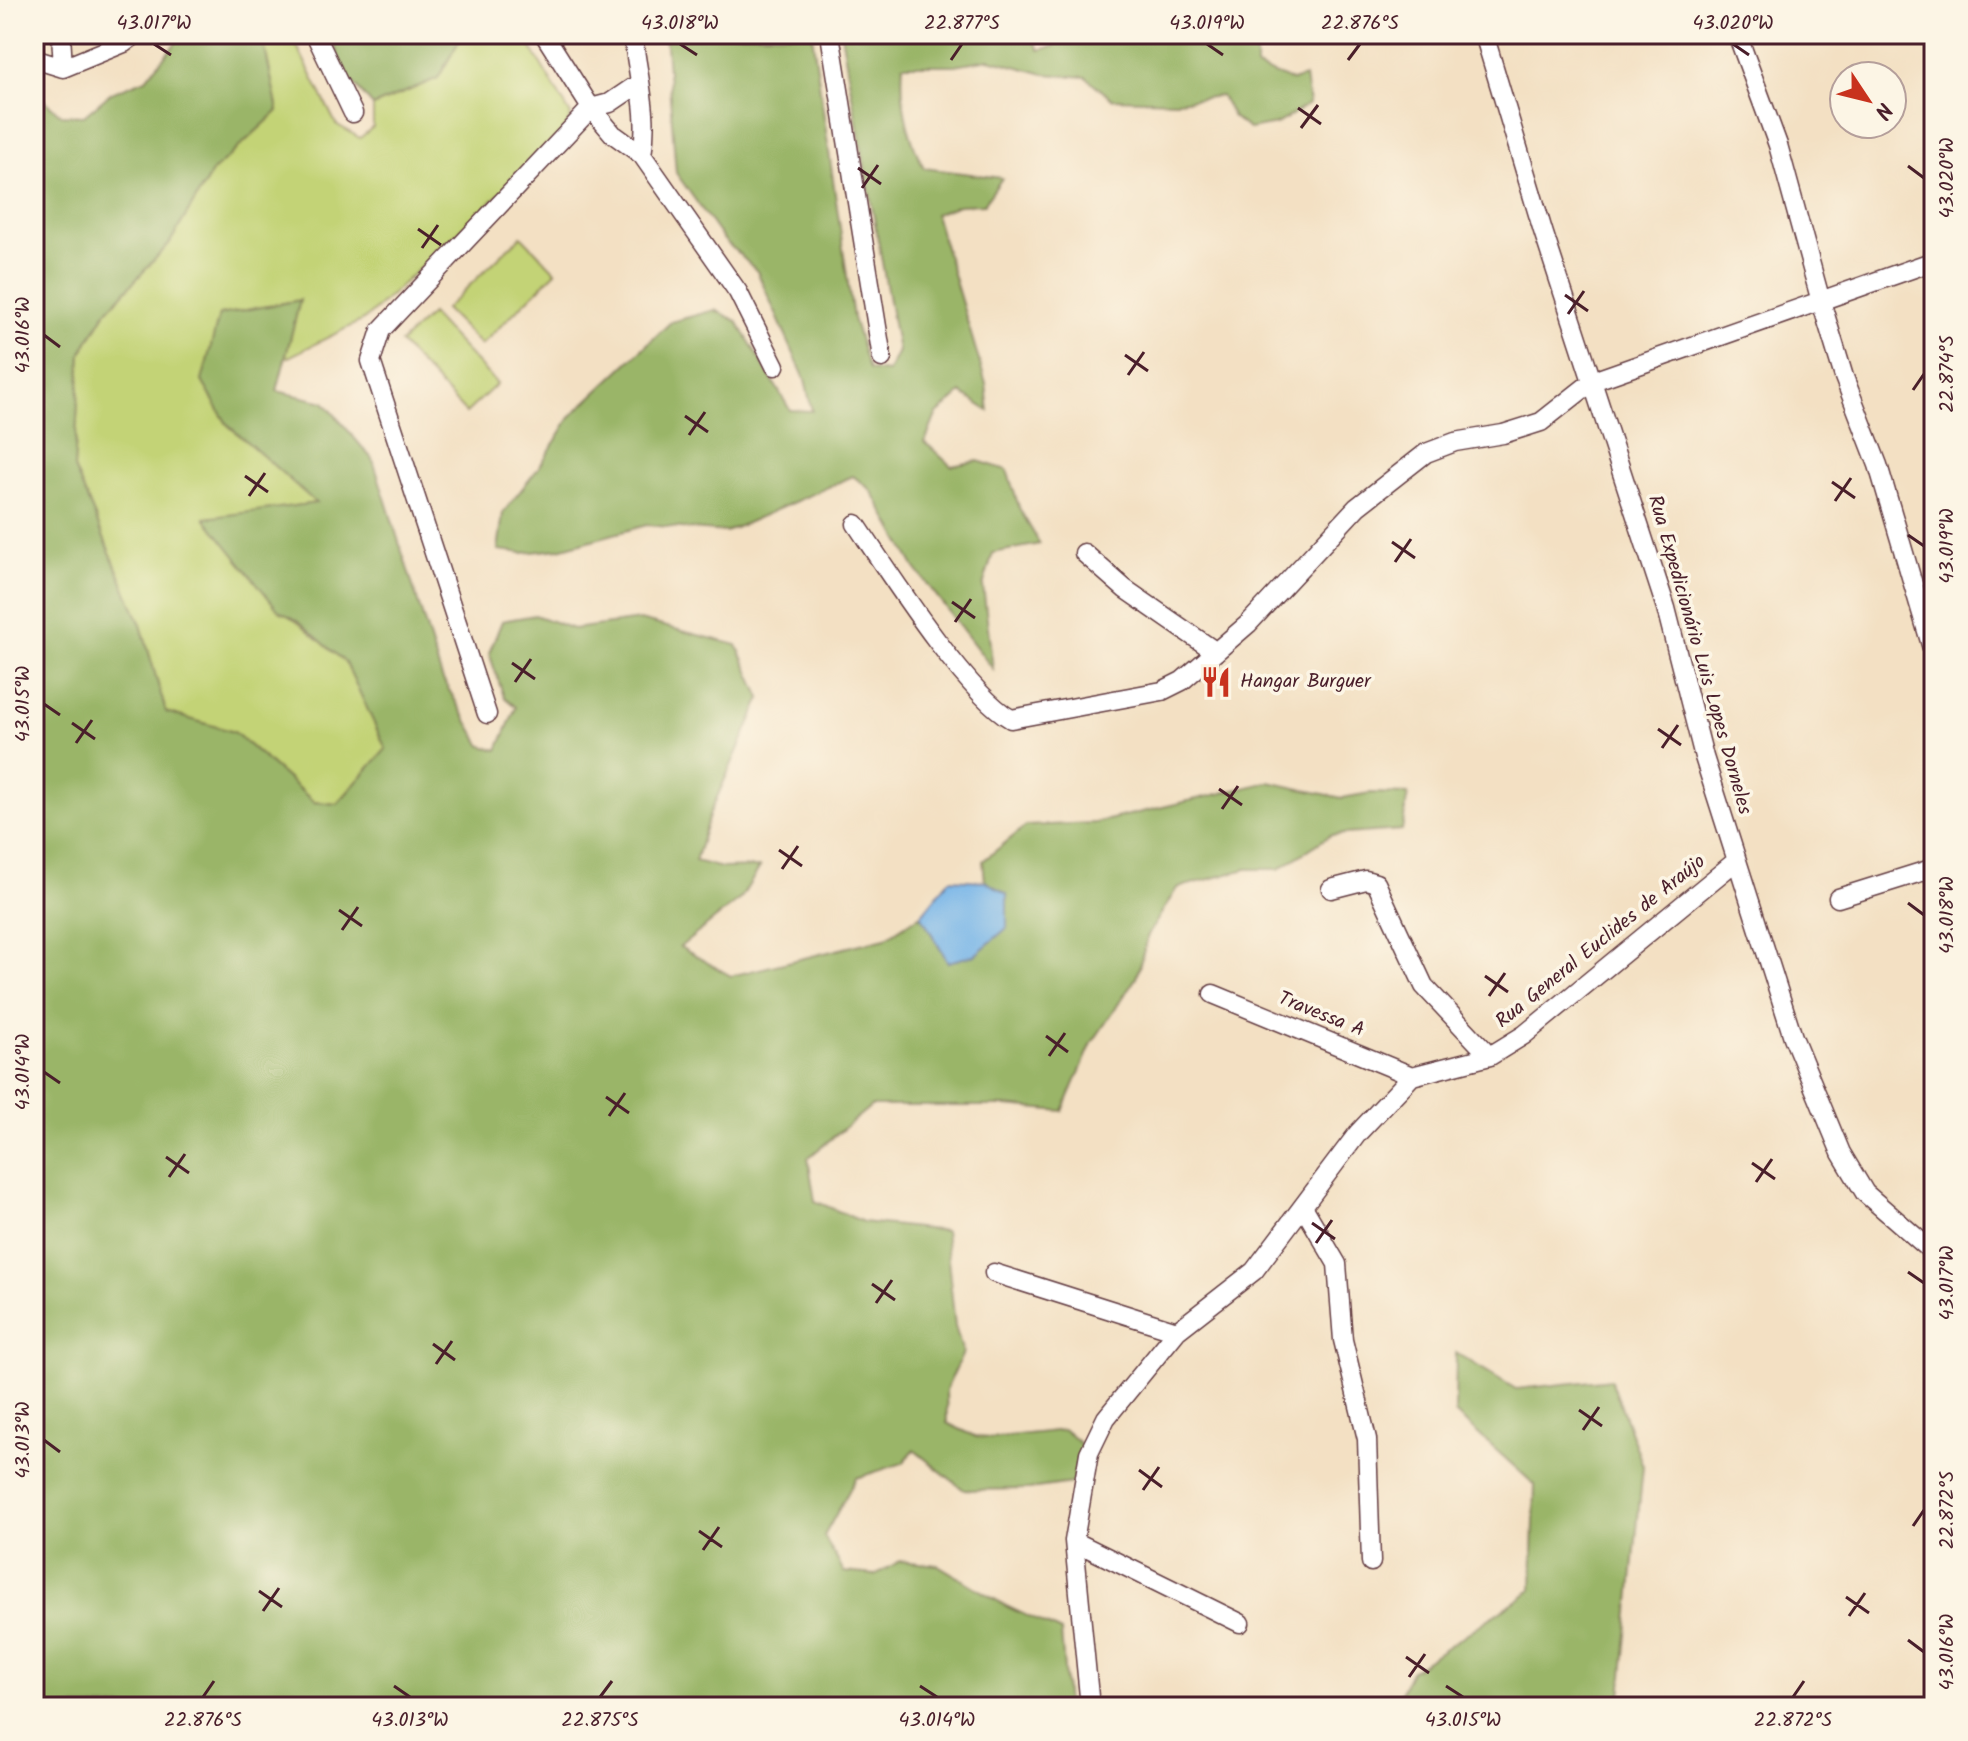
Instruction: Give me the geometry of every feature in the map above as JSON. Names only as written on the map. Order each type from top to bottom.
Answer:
[{"type":"street","points":[[61,34],[63,68]]},
{"type":"street","points":[[34,59],[63,68],[124,43],[136,34]]},
{"type":"street","points":[[315,34],[353,113]]},
{"type":"street","points":[[544,34],[591,108],[613,134],[642,155],[738,292],[775,366]]},
{"type":"street","points":[[633,34],[638,84],[647,114],[642,155]]},
{"type":"street","points":[[830,34],[882,358]]},
{"type":"street","name":"Rua Expedicionário Luis Lopes Dorneles","points":[[1484,34],[1543,231],[1666,608],[1736,861],[1793,1037],[1841,1153],[1865,1193],[1934,1253]]},
{"type":"street","points":[[1737,34],[1778,145],[1844,377],[1878,465],[1934,655]]},
{"type":"street","points":[[487,714],[371,361],[381,330],[591,108],[610,103],[638,84]]},
{"type":"street","points":[[856,524],[949,654],[997,712],[1011,719],[1162,691],[1182,681],[1248,624],[1357,507],[1426,453],[1455,442],[1503,434],[1541,422],[1593,381],[1820,298],[1934,261]]},
{"type":"street","points":[[1084,553],[1125,589],[1216,652]]},
{"type":"street","name":"Rua General Euclides de Araújo","points":[[1412,1076],[1490,1056],[1524,1035],[1736,861]]},
{"type":"street","points":[[1838,898],[1934,868]]},
{"type":"street","points":[[1331,889],[1366,880],[1376,883],[1424,986],[1490,1056]]},
{"type":"street","name":"Travessa A","points":[[1213,994],[1412,1076]]},
{"type":"street","points":[[1090,1707],[1074,1541],[1089,1453],[1101,1430],[1177,1331],[1254,1271],[1358,1133],[1412,1076]]},
{"type":"street","points":[[1304,1208],[1337,1264],[1343,1340],[1367,1439],[1371,1562]]},
{"type":"street","points":[[994,1273],[1177,1331]]},
{"type":"street","points":[[1074,1541],[1240,1623]]},
{"type":"green space","points":[[183,34],[262,34],[278,111],[212,172],[169,244],[105,313],[81,353],[74,468],[141,625],[166,712],[234,732],[314,802],[337,804],[386,749],[346,663],[297,620],[279,611],[205,518],[316,503],[227,424],[202,381],[219,315],[300,300],[277,391],[324,402],[373,460],[442,678],[482,746],[498,750],[516,707],[504,697],[489,653],[502,621],[535,615],[573,629],[640,620],[737,645],[761,698],[710,813],[695,861],[722,868],[760,867],[741,898],[680,947],[731,976],[885,938],[921,915],[948,962],[1007,894],[985,881],[983,861],[1026,826],[1095,823],[1269,782],[1342,798],[1370,793],[1408,794],[1402,830],[1331,835],[1279,869],[1246,869],[1177,888],[1148,935],[1136,978],[1092,1043],[1063,1111],[1005,1106],[871,1106],[808,1158],[815,1201],[863,1222],[945,1231],[955,1326],[963,1353],[946,1390],[947,1423],[976,1437],[990,1438],[1064,1430],[1082,1445],[1072,1483],[1029,1489],[964,1490],[914,1450],[903,1463],[856,1478],[824,1536],[844,1572],[875,1575],[900,1561],[938,1565],[1008,1607],[1061,1632],[1067,1707],[34,1707],[34,91],[61,115],[84,116],[111,93],[146,79]]},
{"type":"green space","points":[[262,34],[291,34],[336,124],[360,138],[373,127],[373,106],[438,78],[463,34],[523,34],[571,115],[564,134],[365,319],[285,359],[300,300],[219,315],[203,381],[227,424],[317,503],[206,519],[279,610],[296,620],[346,663],[387,749],[337,804],[314,802],[234,732],[166,713],[141,625],[74,468],[81,354],[105,313],[169,244],[212,172],[278,111]]},
{"type":"green space","points":[[330,34],[463,34],[438,78],[373,106],[346,75]]},
{"type":"green space","points":[[665,34],[812,34],[853,318],[869,370],[888,372],[898,351],[841,34],[1031,34],[1039,50],[1055,46],[1059,34],[1324,34],[1256,52],[1256,67],[1292,81],[1305,77],[1309,104],[1277,124],[1249,129],[1233,117],[1221,96],[1177,101],[1112,99],[1086,77],[1044,74],[989,59],[955,65],[903,65],[906,118],[924,168],[1002,178],[984,204],[959,205],[935,214],[986,384],[989,411],[961,393],[936,415],[925,442],[951,466],[978,461],[1007,470],[1020,510],[1040,544],[993,553],[983,586],[993,669],[915,568],[871,490],[853,476],[726,532],[647,525],[559,549],[523,553],[498,550],[503,513],[540,466],[571,416],[671,322],[715,310],[737,321],[790,410],[812,411],[805,379],[757,271],[723,239],[676,173]]},
{"type":"green space","points":[[521,236],[556,272],[481,345],[445,309]]},
{"type":"green space","points":[[431,314],[497,384],[466,413],[400,343]]},
{"type":"green space","points":[[1456,1353],[1516,1389],[1611,1379],[1643,1466],[1620,1707],[1394,1707],[1411,1671],[1532,1590],[1535,1485],[1455,1413]]},
{"type":"water","points":[[950,879],[985,881],[1007,894],[1007,928],[975,955],[948,962],[921,915]]},
{"type":"place","name":"Hangar Burguer","points":[[1216,682]]}]
